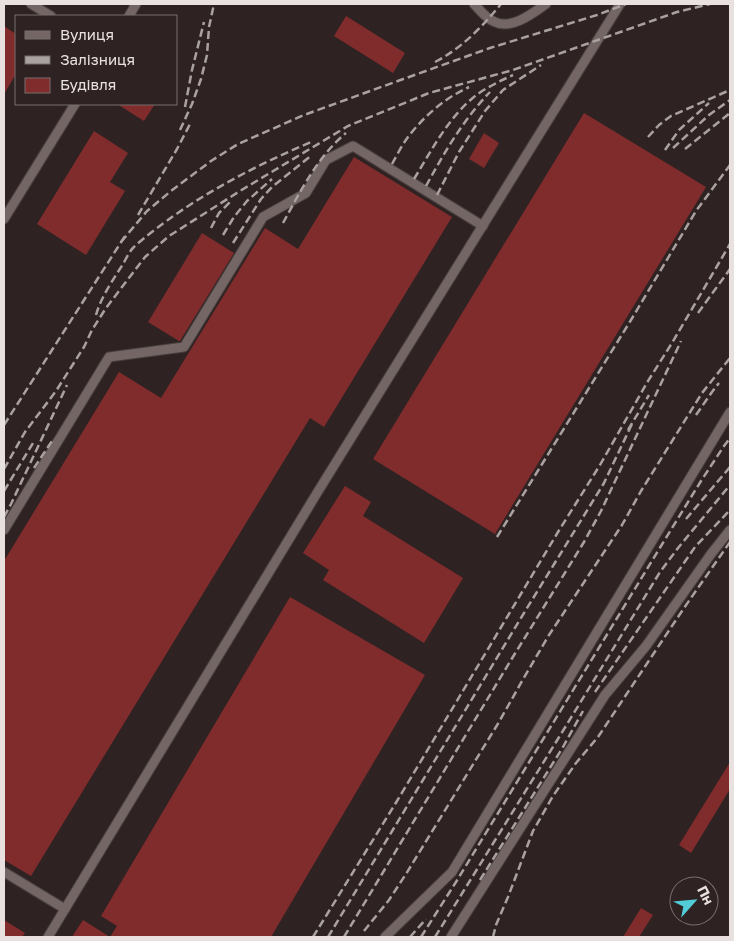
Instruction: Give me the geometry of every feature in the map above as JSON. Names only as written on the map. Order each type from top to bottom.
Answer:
[{"type":"lane","points":[[31,4],[50,15]]},
{"type":"lane","points":[[130,15],[136,4]]},
{"type":"lane","points":[[474,4],[488,18],[497,23],[510,23],[524,19],[546,4]]},
{"type":"lane","points":[[48,937],[317,493],[620,4]]},
{"type":"lane","points":[[4,219],[74,105]]},
{"type":"lane","points":[[4,530],[110,357],[184,347],[263,216],[306,193],[326,160],[353,146],[482,226]]},
{"type":"lane","points":[[385,937],[452,872],[730,412]]},
{"type":"lane","points":[[451,937],[605,695],[646,646],[730,530]]},
{"type":"lane","points":[[4,872],[65,909]]},
{"type":"building","points":[[346,16],[405,53],[393,73],[334,36]]},
{"type":"building","points":[[4,26],[15,33],[15,76],[4,94]]},
{"type":"building","points":[[119,105],[154,105],[144,121]]},
{"type":"building","points":[[584,113],[706,187],[495,534],[373,459]]},
{"type":"building","points":[[94,131],[128,153],[110,182],[125,191],[86,255],[37,224]]},
{"type":"building","points":[[484,133],[499,143],[484,168],[469,159]]},
{"type":"building","points":[[354,157],[452,217],[324,427],[310,418],[31,876],[4,860],[4,561],[119,372],[161,398],[265,228],[298,249]]},
{"type":"building","points":[[202,233],[234,253],[179,341],[148,322]]},
{"type":"building","points":[[345,486],[371,502],[363,516],[463,578],[424,643],[323,580],[329,570],[303,553]]},
{"type":"building","points":[[290,597],[425,675],[271,937],[110,937],[117,926],[101,916]]},
{"type":"building","points":[[730,762],[730,789],[691,853],[679,845]]},
{"type":"building","points":[[641,908],[653,915],[639,937],[623,937]]},
{"type":"building","points":[[4,920],[25,933],[22,937],[4,937]]},
{"type":"building","points":[[83,920],[110,937],[72,937]]},
{"type":"railway","points":[[180,130],[201,79],[207,55],[209,27],[214,4]]},
{"type":"railway","points":[[435,62],[471,36],[501,4]]},
{"type":"railway","points":[[121,242],[147,211],[211,161],[238,144],[304,115],[395,82],[490,48],[597,15],[626,4]]},
{"type":"railway","points":[[4,469],[25,432],[56,391],[84,347],[106,308],[145,257],[169,236],[348,126],[429,93],[513,70],[677,12],[710,4]]},
{"type":"railway","points":[[185,107],[204,22]]},
{"type":"railway","points":[[437,195],[459,152],[485,111],[503,90],[541,65]]},
{"type":"railway","points":[[414,179],[444,131],[461,109],[482,91],[513,75]]},
{"type":"railway","points":[[392,164],[414,129],[443,102],[469,87]]},
{"type":"railway","points":[[648,137],[671,116],[730,90]]},
{"type":"railway","points":[[426,186],[463,125],[490,92]]},
{"type":"railway","points":[[673,148],[709,115],[730,100]]},
{"type":"railway","points":[[665,150],[679,130],[709,103]]},
{"type":"railway","points":[[685,149],[730,113]]},
{"type":"railway","points":[[138,215],[190,124]]},
{"type":"railway","points":[[283,223],[318,163],[346,133]]},
{"type":"railway","points":[[96,315],[104,295],[129,254],[147,236],[172,217],[222,185],[311,142]]},
{"type":"railway","points":[[233,243],[261,199],[272,187],[312,155]]},
{"type":"railway","points":[[497,537],[696,211],[730,165]]},
{"type":"railway","points":[[223,235],[247,201],[272,179]]},
{"type":"railway","points":[[211,228],[219,213],[230,202]]},
{"type":"railway","points":[[4,425],[125,236]]},
{"type":"railway","points":[[313,937],[600,465],[730,244]]},
{"type":"railway","points":[[698,313],[730,269]]},
{"type":"railway","points":[[344,937],[584,542],[601,511],[681,341]]},
{"type":"railway","points":[[364,931],[389,900],[406,874],[499,722],[549,635],[622,525],[702,393],[730,358]]},
{"type":"railway","points":[[696,415],[719,383]]},
{"type":"railway","points":[[4,517],[67,385]]},
{"type":"railway","points":[[628,430],[649,395]]},
{"type":"railway","points":[[328,937],[604,483],[632,424]]},
{"type":"railway","points":[[34,468],[54,438]]},
{"type":"railway","points":[[421,937],[701,481],[730,438]]},
{"type":"railway","points":[[4,491],[33,443]]},
{"type":"railway","points":[[686,519],[730,467]]},
{"type":"railway","points":[[435,937],[660,572],[730,485]]},
{"type":"railway","points":[[595,692],[695,547],[730,510]]},
{"type":"railway","points":[[493,937],[533,831],[553,796],[576,763],[598,737],[730,542]]},
{"type":"railway","points":[[480,880],[563,747],[583,711]]},
{"type":"railway","points":[[410,937],[426,919]]}]
